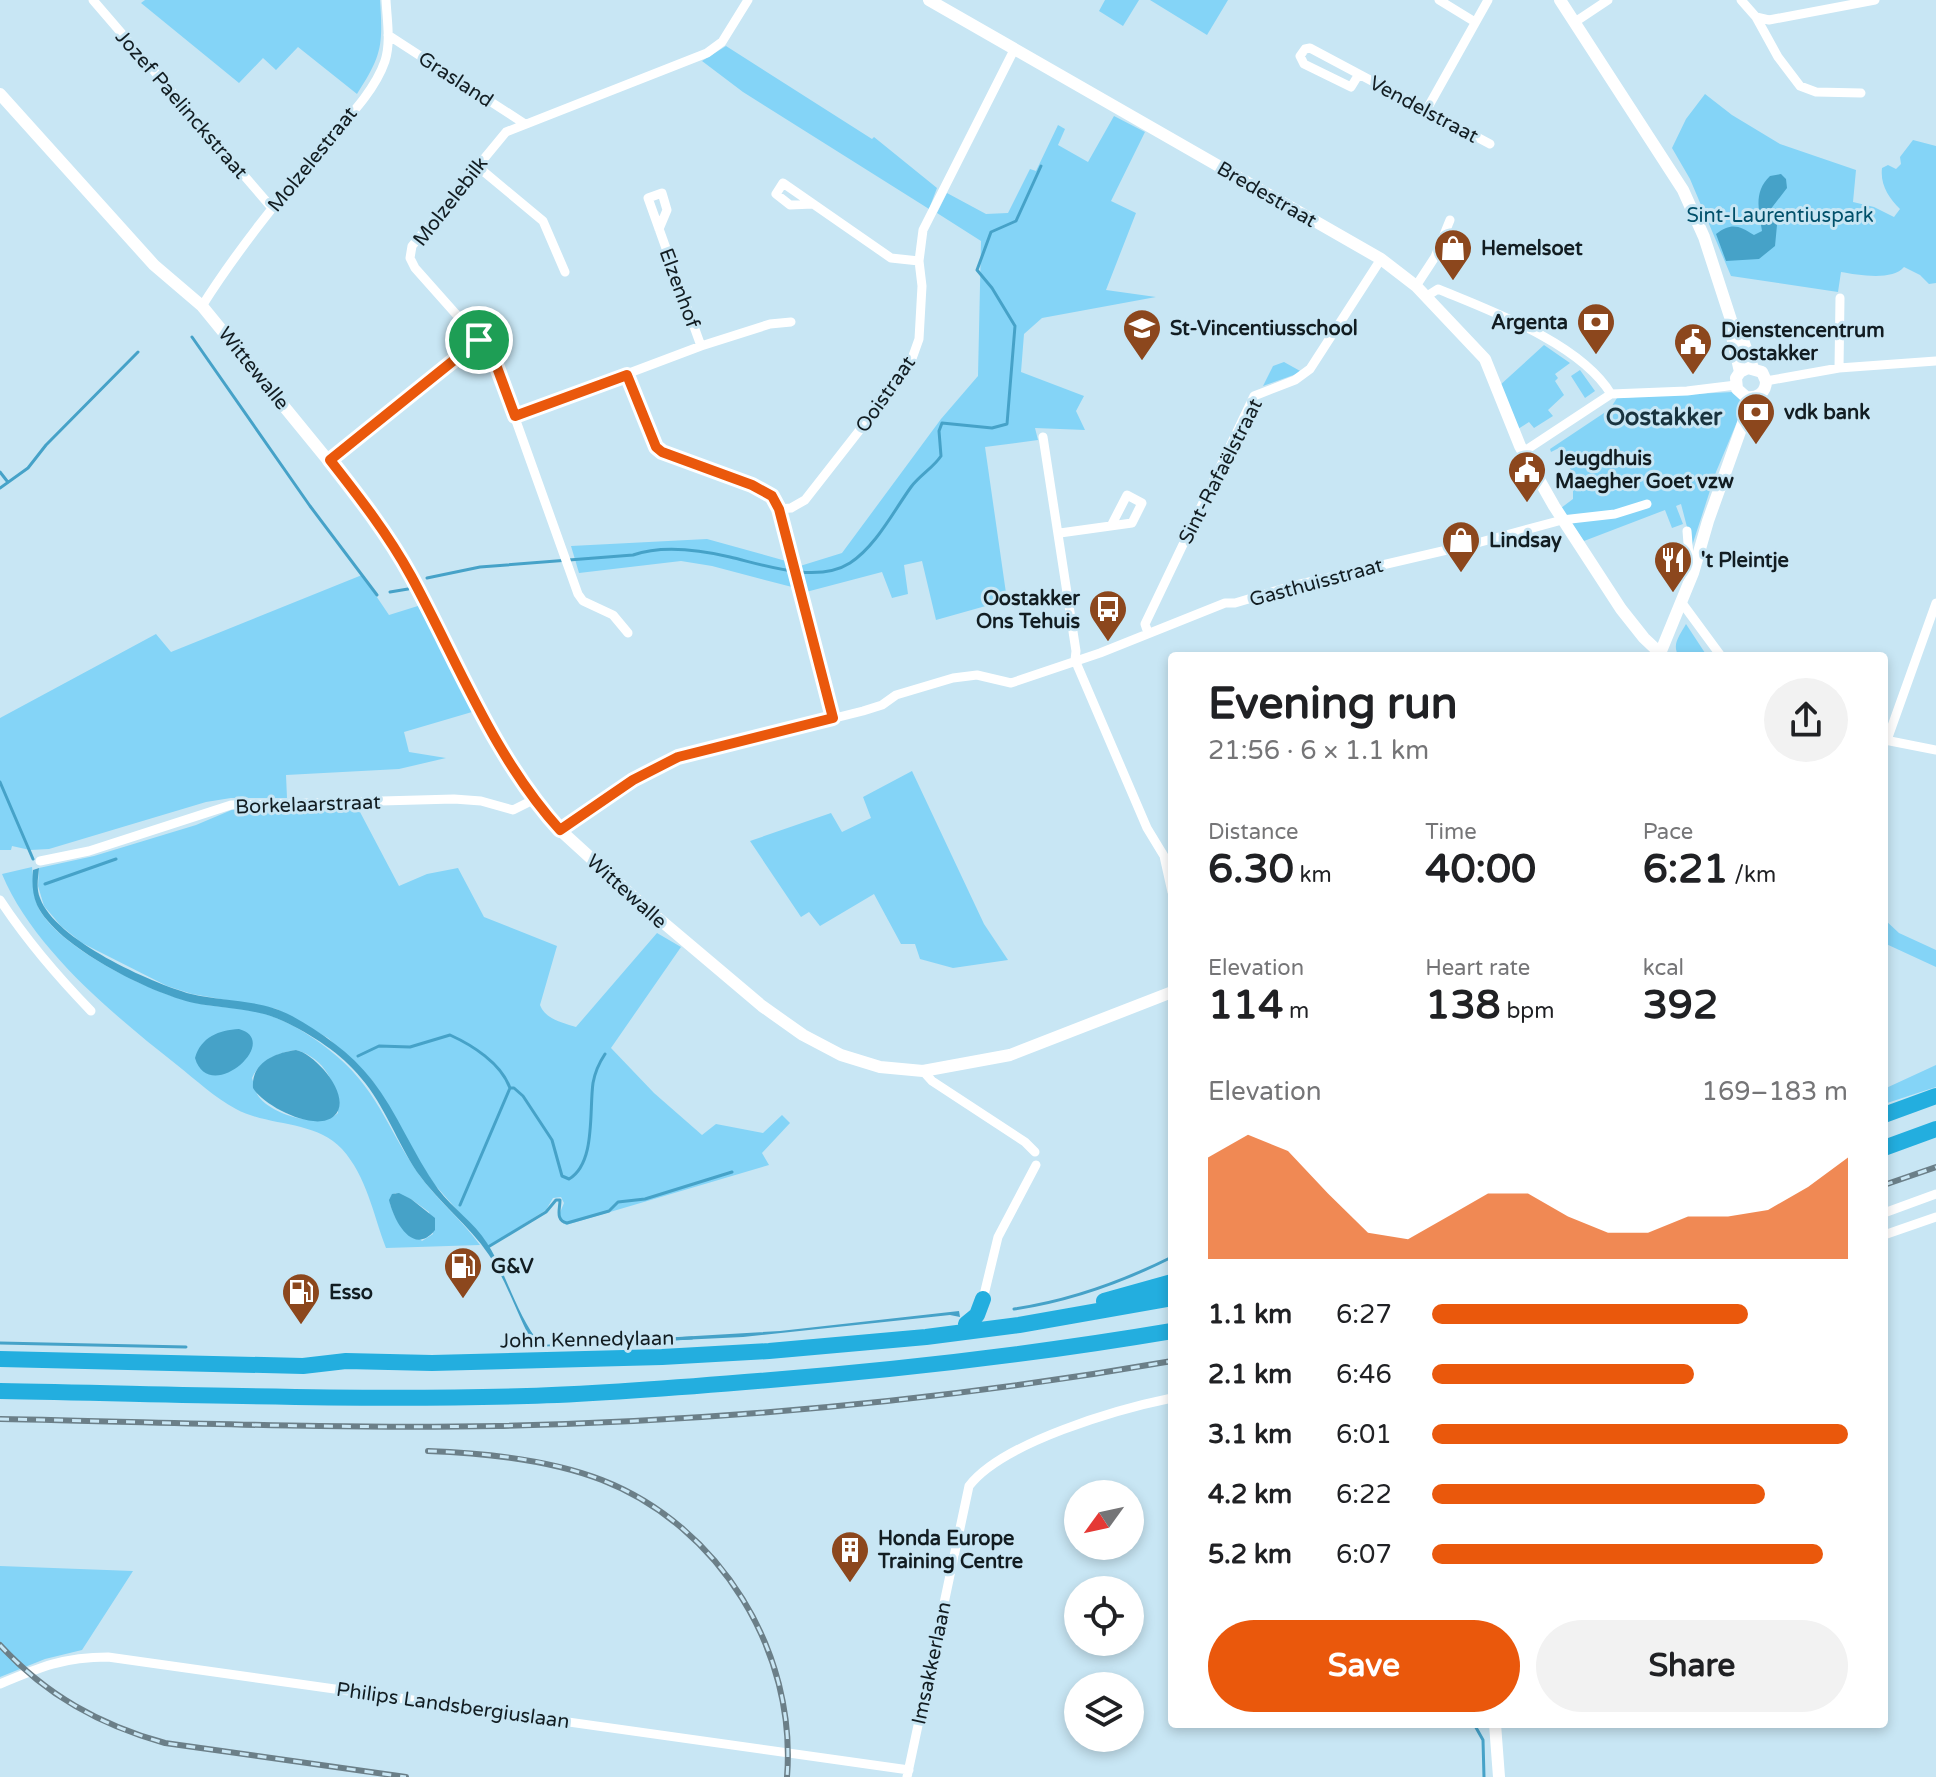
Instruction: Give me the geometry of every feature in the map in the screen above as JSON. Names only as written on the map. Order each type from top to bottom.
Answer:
[{"type":"highway","points":[[1888,1107],[1936,1089]]},
{"type":"highway","points":[[1888,1114],[1936,1096]]},
{"type":"highway","points":[[1888,1121],[1936,1104]]},
{"type":"highway","points":[[1888,1147],[1936,1129]]},
{"type":"highway","points":[[911,1339],[932,1330],[1079,1306],[1168,1283]]},
{"type":"highway","points":[[983,1299],[990,1313],[1002,1318]]},
{"type":"highway","points":[[966,1324],[977,1315],[983,1299]]},
{"type":"highway","name":"John Kennedylaan","points":[[0,1359],[303,1366],[346,1361],[432,1363],[662,1357],[911,1339],[1168,1299]]},
{"type":"highway","name":"John Kennedylaan","points":[[0,1367],[315,1375],[356,1370],[676,1367],[941,1344],[1168,1309]]},
{"type":"highway","points":[[0,1391],[529,1396],[653,1390],[851,1374],[1062,1349],[1168,1332]]},
{"type":"highway","points":[[851,1374],[1044,1360],[1168,1343]]},
{"type":"highway","points":[[119,1361],[176,1356],[252,1355]]},
{"type":"street","name":"Jozef Paelinckstraat","points":[[93,0],[272,208]]},
{"type":"street","name":"Molzelestraat","points":[[202,306],[272,208],[370,88],[386,58],[386,0]]},
{"type":"street","name":"Molzelebilk","points":[[628,633],[613,615],[583,601],[495,362],[415,268],[410,258],[412,246],[506,132],[707,53],[722,42],[748,0]]},
{"type":"street","name":"Bredestraat","points":[[929,0],[1381,259],[1416,286],[1485,359],[1523,452],[1562,520],[1621,609],[1658,652]]},
{"type":"street","points":[[1439,0],[1475,22]]},
{"type":"street","points":[[1427,109],[1488,0]]},
{"type":"street","points":[[1560,0],[1683,190],[1704,237],[1733,326],[1731,332],[1742,395],[1752,398],[1763,393],[1766,381],[1762,372],[1753,368],[1739,329],[1733,326]]},
{"type":"street","points":[[1575,22],[1608,0]]},
{"type":"street","points":[[1741,0],[1756,17],[1778,57],[1800,86],[1816,92],[1861,93]]},
{"type":"street","points":[[1756,17],[1769,20],[1875,0]]},
{"type":"street","name":"Grasland","points":[[388,35],[525,124]]},
{"type":"street","name":"Vendelstraat","points":[[1359,74],[1351,87],[1304,64],[1300,56],[1310,48],[1427,109],[1490,144]]},
{"type":"street","name":"Ooistraat","points":[[779,509],[791,508],[805,500],[909,367],[919,339],[922,286],[919,261],[923,230],[1014,50]]},
{"type":"street","name":"Wittewalle","points":[[0,94],[154,265],[202,306],[330,460],[395,548],[484,720],[533,800],[560,830],[710,965],[803,1035],[841,1055],[880,1067],[923,1071],[1021,1051],[1168,994]]},
{"type":"street","points":[[477,166],[543,221],[565,272]]},
{"type":"street","points":[[813,204],[891,258],[919,261]]},
{"type":"street","points":[[1416,286],[1435,257],[1450,220]]},
{"type":"street","name":"Elzenhof","points":[[659,229],[701,346]]},
{"type":"street","name":"Sint-Rafaëlstraat","points":[[1148,633],[1145,624],[1254,396],[1295,380],[1310,369],[1381,259]]},
{"type":"street","points":[[1427,296],[1438,289],[1501,315],[1577,358],[1600,378],[1611,394]]},
{"type":"street","points":[[1839,368],[1840,298]]},
{"type":"street","points":[[515,416],[701,346],[770,324],[791,322]]},
{"type":"street","points":[[330,460],[479,340]]},
{"type":"street","points":[[1766,381],[1839,368],[1936,361]]},
{"type":"street","points":[[1523,452],[1611,394],[1687,391],[1738,379],[1753,368]]},
{"type":"street","points":[[627,375],[656,447],[772,496],[779,509],[833,718]]},
{"type":"street","points":[[1662,652],[1752,398]]},
{"type":"street","points":[[1043,437],[1060,533],[1075,660],[1147,828],[1164,856],[1168,874]]},
{"type":"street","name":"Gasthuisstraat","points":[[560,830],[633,780],[678,757],[882,705],[896,695],[953,678],[977,675],[996,682],[1011,683],[1225,603],[1562,520],[1615,514],[1647,504]]},
{"type":"street","points":[[1060,533],[1111,526]]},
{"type":"street","points":[[1687,531],[1689,556],[1696,562]]},
{"type":"street","points":[[1682,603],[1718,652]]},
{"type":"street","points":[[1888,735],[1936,603]]},
{"type":"street","points":[[1888,740],[1936,750]]},
{"type":"street","name":"Borkelaarstraat","points":[[40,861],[89,851],[231,805],[454,799],[481,801],[513,810],[533,800]]},
{"type":"street","points":[[0,900],[17,926],[91,1011]]},
{"type":"street","points":[[923,1071],[932,1081],[1025,1142],[1035,1152]]},
{"type":"street","points":[[983,1299],[998,1237],[1036,1165]]},
{"type":"street","points":[[1888,1212],[1936,1194]]},
{"type":"street","points":[[1888,1234],[1936,1217]]},
{"type":"street","name":"Imsakkerlaan","points":[[908,1773],[969,1486],[988,1466],[1025,1447],[1074,1426],[1168,1399]]},
{"type":"street","name":"Philips Landsbergiuslaan","points":[[0,1684],[54,1662],[80,1657],[108,1657],[908,1773]]},
{"type":"street","points":[[1487,1728],[1498,1757]]},
{"type":"street","points":[[1495,1728],[1499,1777]]},
{"type":"green space","points":[[145,0],[380,0],[379,50],[357,94],[298,47],[276,70],[263,58],[239,83],[141,3]]},
{"type":"green space","points":[[1105,0],[1139,0],[1123,26],[1099,11]]},
{"type":"green space","points":[[1150,0],[1228,0],[1207,35]]},
{"type":"green space","points":[[726,46],[872,139],[874,137],[937,188],[929,209],[743,92],[702,61]]},
{"type":"green space","name":"Sint-Laurentiuspark","points":[[1705,94],[1732,115],[1780,144],[1856,170],[1853,202],[1874,207],[1894,217],[1900,209],[1886,191],[1882,168],[1888,165],[1896,169],[1901,164],[1900,157],[1913,140],[1936,146],[1936,283],[1929,284],[1904,267],[1884,276],[1841,272],[1838,292],[1731,276],[1690,179],[1672,148],[1686,119]]},
{"type":"green space","points":[[1114,116],[1145,132],[1111,201],[1136,213],[1106,290],[1156,297],[1042,318],[1024,334],[1021,372],[1084,396],[1076,411],[1085,430],[1035,428],[1038,440],[985,447],[1007,600],[936,620],[922,561],[904,565],[908,594],[892,598],[882,572],[806,592],[800,566],[842,553],[941,419],[978,376],[981,241],[937,213],[947,193],[986,214],[1008,213],[1030,169],[1036,171],[1058,125],[1065,129],[1058,145],[1088,162]]},
{"type":"green space","points":[[1544,345],[1570,363],[1555,374],[1558,378],[1555,381],[1564,395],[1548,410],[1553,416],[1534,428],[1529,422],[1518,429],[1499,386]]},
{"type":"green space","points":[[1284,362],[1302,372],[1263,386],[1273,366]]},
{"type":"green space","points":[[1580,370],[1595,391],[1585,398],[1571,376]]},
{"type":"green space","points":[[1733,392],[1743,403],[1742,410],[1716,472],[1692,546],[1681,504],[1676,506],[1683,524],[1672,528],[1665,510],[1584,541],[1561,508],[1573,499],[1573,489],[1579,485],[1559,448],[1551,452],[1550,449],[1610,409],[1617,398]]},
{"type":"green space","points":[[707,539],[786,561],[792,587],[681,561],[579,573],[571,546]]},
{"type":"green space","points":[[362,575],[389,615],[421,605],[472,712],[404,732],[409,752],[446,758],[399,769],[286,775],[287,798],[231,798],[206,802],[49,849],[30,850],[12,846],[11,850],[0,850],[0,718],[156,634],[171,652]]},
{"type":"green space","points":[[1686,624],[1704,652],[1677,652],[1679,636]]},
{"type":"green space","points":[[912,771],[984,924],[1008,960],[953,968],[920,959],[915,944],[901,944],[874,894],[820,926],[809,912],[801,917],[750,841],[831,813],[842,832],[871,818],[863,797]]},
{"type":"green space","points":[[353,808],[360,812],[399,886],[427,874],[458,868],[484,917],[557,946],[540,1005],[546,1014],[560,1022],[576,1027],[657,933],[681,947],[611,1048],[654,1093],[702,1135],[716,1124],[763,1133],[782,1115],[790,1123],[762,1153],[769,1165],[566,1225],[559,1215],[564,1203],[561,1197],[553,1198],[546,1210],[489,1246],[435,1185],[413,1153],[372,1080],[328,1038],[277,1009],[192,994],[167,986],[82,943],[61,926],[44,906],[38,886],[39,868],[94,856],[196,825],[234,809]]},
{"type":"green space","points":[[32,867],[37,904],[50,924],[85,953],[107,966],[174,997],[273,1017],[302,1031],[328,1049],[359,1078],[420,1176],[480,1245],[386,1248],[358,1172],[342,1149],[319,1133],[236,1109],[153,1046],[103,1003],[55,954],[16,902],[2,874]],"holes":[[[296,1050],[315,1059],[328,1074],[336,1092],[338,1113],[330,1118],[309,1120],[285,1114],[265,1104],[256,1093],[252,1078],[259,1067],[276,1055]],[[395,1193],[411,1199],[429,1212],[433,1234],[422,1241],[395,1217],[390,1204]]]},
{"type":"green space","points":[[1888,923],[1899,933],[1936,950],[1936,967],[1888,945]]},
{"type":"green space","points":[[1936,1065],[1936,1087],[1888,1103],[1888,1087]]},
{"type":"green space","points":[[0,1566],[133,1571],[82,1650],[45,1659],[0,1677]]},
{"type":"shaded area","points":[[1781,174],[1786,179],[1787,188],[1770,210],[1777,225],[1775,246],[1759,259],[1726,261],[1716,234],[1731,227],[1754,235],[1762,231],[1758,202],[1761,189],[1770,176]]},
{"type":"shaded area","points":[[39,868],[39,894],[49,914],[64,929],[106,958],[191,994],[280,1011],[325,1036],[355,1061],[381,1092],[438,1189],[487,1243],[525,1321],[541,1345],[780,1331],[959,1311],[960,1317],[950,1315],[743,1337],[535,1347],[489,1255],[417,1172],[377,1100],[345,1061],[315,1038],[283,1021],[239,1009],[175,998],[106,966],[64,937],[37,905],[33,892],[33,870]]},
{"type":"shaded area","points":[[239,1029],[250,1036],[253,1045],[248,1056],[227,1073],[214,1075],[203,1071],[195,1058],[206,1040],[218,1033]]},
{"type":"shaded area","points":[[296,1050],[313,1059],[336,1088],[339,1108],[334,1116],[326,1120],[315,1121],[290,1115],[267,1102],[253,1088],[253,1079],[260,1066],[272,1057]]},
{"type":"shaded area","points":[[399,1193],[435,1218],[435,1230],[427,1237],[419,1240],[412,1238],[400,1226],[389,1200],[392,1194]]},
{"type":"waterway","points":[[427,578],[480,567],[633,555],[669,549],[706,552],[790,571],[822,572],[850,563],[876,538],[911,487],[941,456],[939,431],[942,423],[992,428],[1007,424],[1015,326],[977,270],[991,232],[1016,221],[1041,166]]},
{"type":"waterway","points":[[192,337],[310,506],[377,595]]},
{"type":"waterway","points":[[0,488],[28,468],[46,445],[138,352]]},
{"type":"waterway","points":[[0,472],[7,481]]},
{"type":"waterway","points":[[390,592],[408,589]]},
{"type":"waterway","points":[[0,782],[33,859]]},
{"type":"waterway","points":[[45,884],[116,859]]},
{"type":"waterway","points":[[358,1056],[379,1046],[410,1047],[450,1035],[493,1063],[510,1088]]},
{"type":"waterway","points":[[460,1205],[510,1088],[523,1096],[552,1140],[562,1176],[569,1179],[578,1171],[584,1161],[590,1136],[594,1079],[605,1054]]},
{"type":"waterway","points":[[488,1247],[546,1212],[556,1200],[560,1200],[560,1217],[567,1223],[609,1211],[618,1202],[645,1199],[732,1172]]},
{"type":"waterway","points":[[1014,1309],[1095,1289],[1168,1259]]},
{"type":"waterway","points":[[580,1344],[692,1338]]},
{"type":"waterway","points":[[0,1343],[186,1347]]},
{"type":"waterway","points":[[1476,1728],[1483,1740],[1484,1777]]},
{"type":"railway","points":[[1888,1184],[1936,1167]]},
{"type":"railway","points":[[0,1419],[435,1427],[666,1419],[920,1397],[1168,1362]]},
{"type":"railway","points":[[428,1451],[516,1458],[581,1473],[644,1501],[682,1528],[715,1561],[742,1599],[764,1640],[779,1684],[787,1730],[787,1777]]},
{"type":"railway","points":[[0,1645],[36,1679],[75,1706],[141,1736],[165,1743],[406,1777]]},
{"type":"place","name":"Hemelsoet","points":[[1453,282]]},
{"type":"place","name":"Argenta","points":[[1596,356]]},
{"type":"place","name":"St-Vincentiusschool","points":[[1142,362]]},
{"type":"place","name":"Dienstencentrum Oostakker","points":[[1693,376]]},
{"type":"place","name":"vdk bank","points":[[1756,446]]},
{"type":"place","name":"Jeugdhuis Maegher Goet vzw","points":[[1527,504]]},
{"type":"place","name":"Lindsay","points":[[1461,574]]},
{"type":"place","name":"'t Pleintje","points":[[1673,594]]},
{"type":"place","name":"Oostakker Ons Tehuis","points":[[1108,643]]},
{"type":"place","name":"G&V","points":[[463,1300]]},
{"type":"place","name":"Esso","points":[[301,1326]]},
{"type":"place","name":"Honda Europe Training Centre","points":[[850,1584]]},
{"type":"district","name":"Oostakker","points":[[1664,417]]},
{"type":"route","points":[[479,340],[495,362],[515,416],[627,375],[656,447],[772,496],[779,509],[833,718],[678,757],[633,780],[560,830],[533,800],[503,754],[395,548],[330,460],[479,340]]}]
